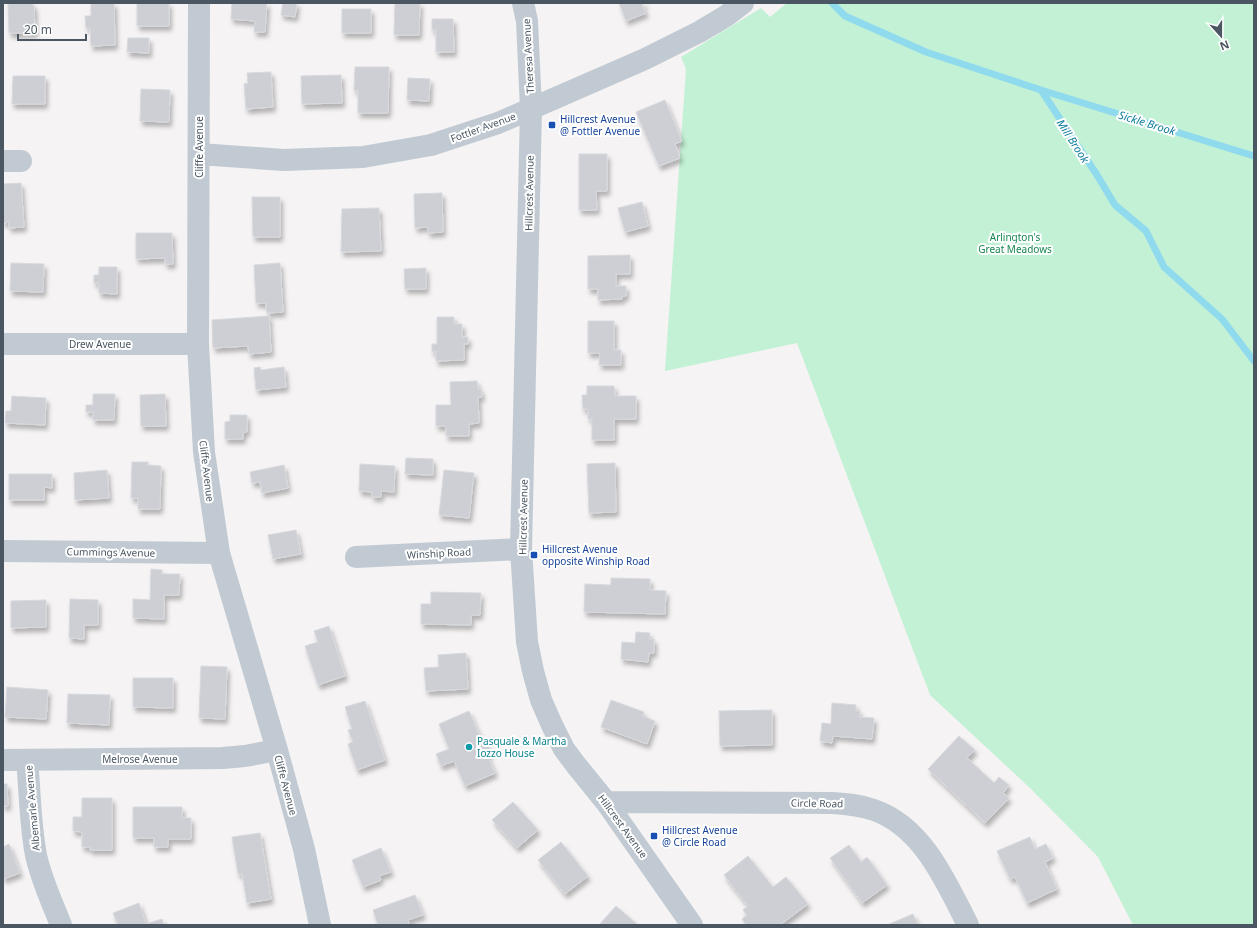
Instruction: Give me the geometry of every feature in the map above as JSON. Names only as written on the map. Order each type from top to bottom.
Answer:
[{"type":"street","name":"Cliffe Avenue","points":[[199,3],[198,344],[204,452],[219,553],[277,750],[304,849],[320,925]]},
{"type":"street","name":"Theresa Avenue","points":[[524,3],[527,21],[531,109]]},
{"type":"street","name":"Fottler Avenue","points":[[199,154],[284,160],[363,157],[431,145],[498,123],[645,59],[699,32],[726,16],[743,3]]},
{"type":"street","name":"Hillcrest Avenue","points":[[531,109],[522,549],[527,642],[533,672],[541,700],[564,749],[606,802],[692,925]]},
{"type":"street","name":"Drew Avenue","points":[[3,344],[198,344]]},
{"type":"street","name":"Winship Road","points":[[356,557],[522,549]]},
{"type":"street","name":"Cummings Avenue","points":[[3,551],[219,553]]},
{"type":"street","name":"Melrose Avenue","points":[[3,760],[223,758],[245,756],[277,750]]},
{"type":"street","name":"Albemarle Avenue","points":[[28,760],[34,840],[37,856],[61,925]]},
{"type":"street","name":"Circle Road","points":[[606,802],[832,803],[854,804],[875,810],[892,819],[921,843],[933,861],[968,925]]},
{"type":"green space","name":"Arlington's Great Meadows","points":[[787,3],[1254,3],[1254,925],[1133,925],[1098,857],[1030,788],[930,695],[797,343],[665,371],[686,69],[681,57],[761,8],[770,17]]},
{"type":"building","points":[[32,3],[32,5],[34,5],[35,33],[9,33],[8,4]]},
{"type":"building","points":[[91,3],[114,3],[115,45],[91,46],[90,28],[86,28],[85,16],[91,16]]},
{"type":"building","points":[[137,3],[169,3],[169,26],[137,26]]},
{"type":"building","points":[[232,3],[267,3],[265,32],[254,32],[255,21],[231,19]]},
{"type":"building","points":[[283,3],[297,3],[295,17],[281,15]]},
{"type":"building","points":[[395,3],[420,3],[419,35],[394,35]]},
{"type":"building","points":[[619,3],[646,3],[642,5],[646,13],[626,21]]},
{"type":"building","points":[[342,9],[371,9],[371,33],[342,33]]},
{"type":"building","points":[[432,19],[453,19],[454,52],[436,52],[436,30],[432,30]]},
{"type":"building","points":[[128,38],[149,38],[149,53],[127,52]]},
{"type":"building","points":[[355,67],[389,67],[388,113],[358,113],[358,90],[354,91]]},
{"type":"building","points":[[271,72],[273,107],[246,109],[244,84],[248,83],[247,73]]},
{"type":"building","points":[[341,75],[342,103],[302,104],[301,76]]},
{"type":"building","points":[[13,76],[45,76],[45,104],[12,104]]},
{"type":"building","points":[[408,78],[430,79],[429,101],[407,100]]},
{"type":"building","points":[[141,89],[170,90],[169,122],[140,121]]},
{"type":"building","points":[[665,100],[682,141],[675,144],[680,158],[659,166],[636,112]]},
{"type":"building","points":[[579,154],[607,154],[607,191],[596,191],[597,210],[579,210]]},
{"type":"building","points":[[21,183],[24,227],[9,228],[9,222],[3,223],[3,184]]},
{"type":"building","points":[[442,193],[443,232],[428,233],[428,227],[415,228],[414,194]]},
{"type":"building","points":[[252,197],[280,197],[280,237],[253,237]]},
{"type":"building","points":[[642,202],[648,226],[625,232],[618,208]]},
{"type":"building","points":[[379,208],[381,251],[341,252],[342,209]]},
{"type":"building","points":[[136,233],[172,233],[173,264],[165,264],[165,258],[136,259]]},
{"type":"building","points":[[630,255],[630,274],[616,274],[616,286],[626,286],[626,296],[622,296],[622,299],[598,300],[598,289],[588,289],[588,256]]},
{"type":"building","points":[[11,263],[44,264],[43,292],[10,291]]},
{"type":"building","points":[[280,263],[283,312],[267,313],[266,303],[256,303],[254,265]]},
{"type":"building","points":[[99,267],[117,267],[117,294],[99,293],[99,283],[94,283],[94,275],[99,275]]},
{"type":"building","points":[[426,268],[426,289],[405,289],[404,269]]},
{"type":"building","points":[[269,316],[271,352],[249,354],[248,346],[213,348],[212,320]]},
{"type":"building","points":[[437,317],[454,317],[454,324],[462,324],[462,337],[468,337],[468,344],[464,344],[464,360],[436,361],[436,351],[432,352],[432,344],[437,344]]},
{"type":"building","points":[[588,321],[614,321],[614,350],[621,350],[621,365],[599,365],[600,353],[588,353]]},
{"type":"building","points":[[260,367],[261,370],[284,367],[286,387],[256,390],[254,368]]},
{"type":"building","points":[[477,381],[478,389],[481,389],[482,397],[478,397],[479,423],[469,424],[469,436],[446,436],[446,426],[436,426],[436,405],[451,405],[450,382]]},
{"type":"building","points":[[587,386],[614,386],[615,396],[636,396],[636,419],[614,419],[614,440],[592,440],[592,419],[588,419],[588,409],[583,409],[582,395],[587,395]]},
{"type":"building","points":[[93,394],[115,394],[114,420],[93,420],[93,412],[86,412],[86,405],[93,405]]},
{"type":"building","points":[[165,394],[166,426],[141,426],[140,395]]},
{"type":"building","points":[[12,396],[46,398],[45,425],[5,423],[6,411],[11,411]]},
{"type":"building","points":[[230,415],[247,415],[247,432],[243,432],[243,439],[225,439],[225,422],[230,421]]},
{"type":"building","points":[[406,458],[433,459],[433,475],[405,474]]},
{"type":"building","points":[[132,462],[148,462],[148,465],[161,466],[160,509],[138,509],[138,498],[131,498]]},
{"type":"building","points":[[615,463],[616,512],[589,513],[587,464]]},
{"type":"building","points":[[360,464],[395,466],[394,492],[381,491],[381,497],[372,497],[372,492],[359,491]]},
{"type":"building","points":[[284,465],[288,488],[262,493],[260,482],[252,483],[250,472]]},
{"type":"building","points":[[107,470],[109,498],[75,500],[74,473]]},
{"type":"building","points":[[444,470],[474,473],[469,518],[439,515]]},
{"type":"building","points":[[9,474],[52,474],[52,488],[44,487],[44,500],[9,500]]},
{"type":"building","points":[[296,530],[301,554],[273,559],[268,535]]},
{"type":"building","points":[[151,569],[162,570],[162,574],[180,574],[179,595],[164,595],[164,619],[133,618],[133,599],[150,600]]},
{"type":"building","points":[[611,578],[650,579],[650,590],[666,591],[665,614],[584,612],[585,584],[611,585]]},
{"type":"building","points":[[431,592],[481,593],[480,615],[471,615],[471,625],[421,624],[421,604],[431,604]]},
{"type":"building","points":[[70,599],[98,600],[98,625],[84,625],[84,639],[69,638]]},
{"type":"building","points":[[46,600],[46,627],[11,628],[11,601]]},
{"type":"building","points":[[329,626],[345,676],[318,685],[305,646],[318,642],[314,631]]},
{"type":"building","points":[[636,632],[650,633],[649,639],[654,639],[654,653],[649,653],[648,662],[621,659],[622,642],[635,643]]},
{"type":"building","points":[[466,653],[468,689],[426,691],[424,668],[439,667],[438,655]]},
{"type":"building","points":[[201,666],[227,667],[225,719],[199,718]]},
{"type":"building","points":[[133,678],[173,678],[173,708],[133,707]]},
{"type":"building","points":[[7,687],[48,690],[46,719],[5,717]]},
{"type":"building","points":[[68,694],[110,695],[109,725],[67,723]]},
{"type":"building","points":[[611,700],[644,712],[643,716],[655,721],[647,744],[601,727]]},
{"type":"building","points":[[365,701],[385,760],[357,770],[348,744],[353,742],[348,730],[352,729],[345,707]]},
{"type":"building","points":[[832,703],[856,705],[856,711],[860,711],[859,717],[874,718],[872,739],[833,736],[832,743],[820,741],[822,723],[831,724]]},
{"type":"building","points":[[772,710],[772,745],[720,746],[719,711]]},
{"type":"building","name":"Pasquale & Martha Iozzo House","points":[[469,711],[484,746],[488,744],[492,752],[487,754],[495,773],[465,786],[454,761],[441,766],[436,754],[449,749],[439,724]]},
{"type":"building","points":[[959,736],[975,750],[967,758],[994,783],[999,777],[1009,785],[1003,793],[1009,798],[985,823],[928,769]]},
{"type":"building","points":[[3,784],[7,784],[8,806],[3,806]]},
{"type":"building","points":[[82,798],[112,798],[112,850],[90,850],[90,847],[82,847],[82,832],[73,831],[73,817],[82,817]]},
{"type":"building","points":[[513,802],[538,830],[517,848],[492,820]]},
{"type":"building","points":[[133,807],[182,807],[182,818],[191,818],[191,839],[168,839],[168,847],[154,847],[154,838],[133,838]]},
{"type":"building","points":[[260,833],[271,899],[247,903],[242,874],[238,874],[232,837]]},
{"type":"building","points":[[1030,837],[1035,849],[1046,844],[1053,858],[1045,862],[1057,889],[1027,903],[1015,877],[1010,879],[997,851]]},
{"type":"building","points":[[561,842],[588,876],[565,894],[538,860]]},
{"type":"building","points":[[9,844],[20,873],[3,879],[3,847]]},
{"type":"building","points":[[849,845],[861,862],[867,857],[887,885],[862,903],[830,858]]},
{"type":"building","points":[[381,848],[391,872],[379,876],[381,880],[363,887],[352,860]]},
{"type":"building","points":[[748,856],[773,887],[786,877],[808,904],[780,925],[746,925],[742,919],[747,915],[743,910],[748,906],[724,875]]},
{"type":"building","points":[[415,895],[423,915],[408,920],[410,925],[378,925],[373,910]]},
{"type":"building","points":[[139,903],[146,924],[162,919],[164,925],[118,925],[113,913]]},
{"type":"building","points":[[616,906],[638,925],[599,925]]},
{"type":"building","points":[[913,914],[918,925],[887,925]]},
{"type":"waterway","name":"Mill Brook","points":[[832,3],[845,16],[926,52],[1041,90],[1115,205],[1146,231],[1164,267],[1222,319],[1254,361]]},
{"type":"waterway","name":"Sickle Brook","points":[[1041,90],[1254,156]]},
{"type":"place","name":"Hillcrest Avenue @ Fottler Avenue","points":[[552,125]]},
{"type":"place","name":"Hillcrest Avenue opposite Winship Road","points":[[534,555]]},
{"type":"place","name":"Pasquale & Martha Iozzo House","points":[[469,747]]},
{"type":"place","name":"Hillcrest Avenue @ Circle Road","points":[[654,836]]}]
